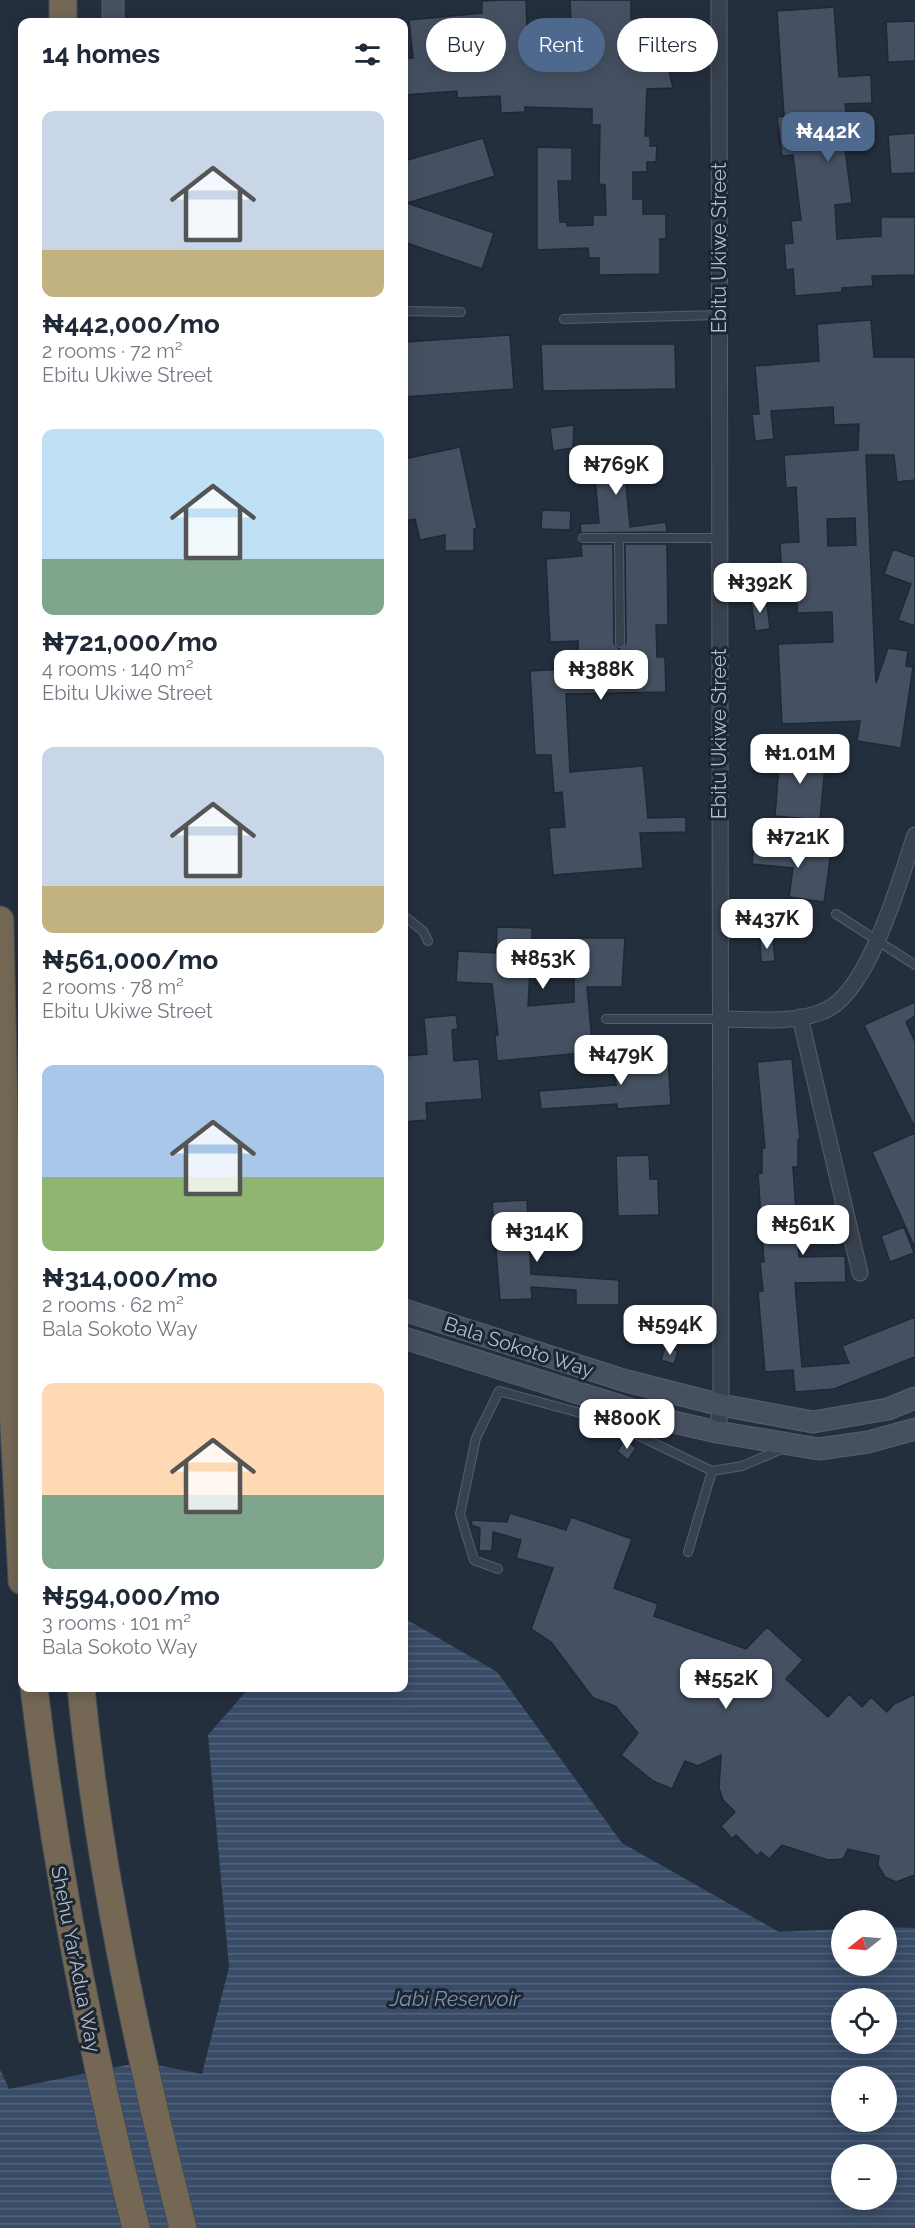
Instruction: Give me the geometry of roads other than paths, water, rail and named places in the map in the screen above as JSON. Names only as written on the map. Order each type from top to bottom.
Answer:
[{"type":"highway","points":[[63,0],[63,18]]},
{"type":"highway","points":[[0,920],[6,1272],[18,1504]]},
{"type":"highway","name":"Shehu Yar'Adua Way","points":[[35,1692],[58,1865],[81,1989],[136,2228]]},
{"type":"highway","points":[[82,1692],[100,1836],[126,1982],[156,2124],[183,2228]]},
{"type":"street","points":[[112,18],[113,0]]},
{"type":"street","name":"Ebitu Ukiwe Street","points":[[717,1432],[721,1405],[719,0]]},
{"type":"street","points":[[720,1019],[800,1017],[825,1011],[846,995],[878,941],[915,835]]},
{"type":"street","points":[[800,1017],[860,1273]]},
{"type":"street","points":[[0,1184],[18,1190]]},
{"type":"street","points":[[0,1211],[18,1217]]},
{"type":"street","name":"Bala Sokoto Way","points":[[408,1311],[623,1380],[721,1405],[813,1422],[888,1409],[915,1398]]},
{"type":"street","name":"Bala Sokoto Way","points":[[408,1339],[661,1419],[717,1432],[819,1449],[868,1442],[915,1429]]},
{"type":"lane","points":[[408,311],[461,312]]},
{"type":"lane","points":[[564,319],[719,315]]},
{"type":"lane","points":[[583,538],[719,538]]},
{"type":"lane","points":[[619,538],[620,643]]},
{"type":"lane","points":[[836,914],[915,965]]},
{"type":"lane","points":[[408,919],[423,931],[428,941]]},
{"type":"lane","points":[[606,1020],[720,1019]]},
{"type":"lane","points":[[498,1569],[474,1560],[460,1514],[476,1438],[499,1391],[503,1369]]},
{"type":"lane","points":[[499,1391],[606,1420],[712,1471],[742,1466],[792,1444]]},
{"type":"lane","points":[[688,1551],[712,1471]]},
{"type":"water","name":"Jabi Reservoir","points":[[408,1620],[497,1672],[622,1843],[779,1932],[831,1929],[831,1976],[897,1976],[897,1927],[915,1928],[915,2228],[0,2228],[0,2069],[9,2089],[142,2062],[202,2074],[229,1967],[208,1735],[246,1692],[408,1692]]}]
